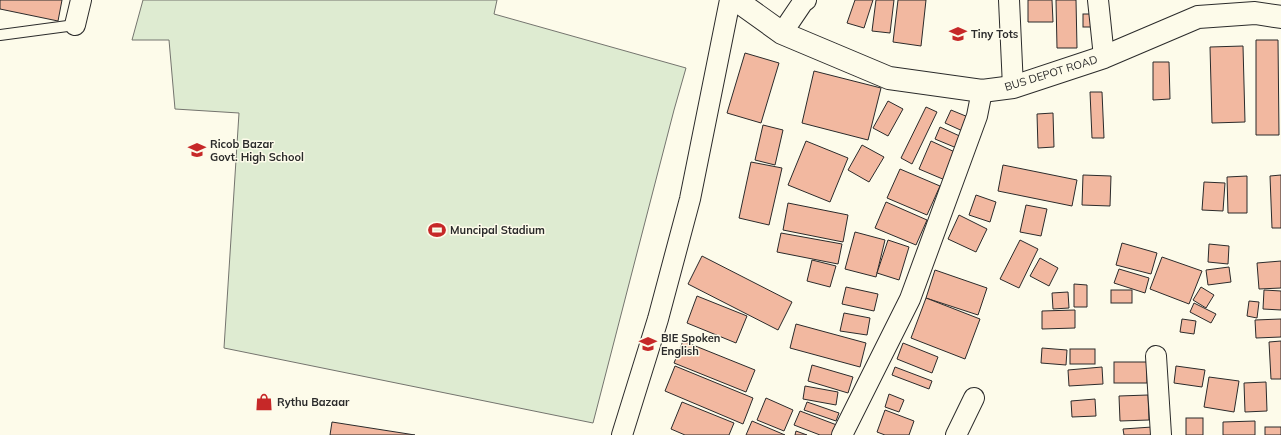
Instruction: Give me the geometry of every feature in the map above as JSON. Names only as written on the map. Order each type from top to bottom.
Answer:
[{"type":"street","points":[[75,25],[81,0]]},
{"type":"street","points":[[622,435],[658,320],[690,199],[730,0]]},
{"type":"street","name":"BUS DEPOT ROAD","points":[[736,0],[782,33],[889,78],[982,91],[1013,86],[1104,57],[1198,17],[1255,13],[1281,17]]},
{"type":"street","points":[[782,33],[803,2],[806,0]]},
{"type":"street","points":[[1009,0],[1013,86]]},
{"type":"street","points":[[1098,0],[1104,57]]},
{"type":"street","points":[[842,435],[910,299],[977,116],[982,91]]},
{"type":"street","points":[[1156,356],[1161,435]]},
{"type":"street","points":[[956,435],[974,398]]},
{"type":"lane","points":[[0,35],[75,25]]},
{"type":"green space","name":"Muncipal Stadium","points":[[143,0],[497,0],[494,14],[686,68],[593,423],[224,348],[239,113],[175,109],[169,40],[132,40]]},
{"type":"building","points":[[0,0],[62,0],[58,21],[0,9]]},
{"type":"building","points":[[855,0],[873,0],[864,28],[847,23]]},
{"type":"building","points":[[876,0],[894,0],[890,33],[872,31]]},
{"type":"building","points":[[898,0],[926,0],[921,46],[893,42]]},
{"type":"building","points":[[1028,0],[1052,0],[1053,22],[1028,22]]},
{"type":"building","points":[[1056,0],[1076,0],[1077,48],[1057,48]]},
{"type":"building","points":[[1083,14],[1098,14],[1098,27],[1083,27]]},
{"type":"building","points":[[1256,40],[1278,40],[1279,135],[1256,135]]},
{"type":"building","points":[[1243,46],[1245,122],[1212,123],[1210,47]]},
{"type":"building","points":[[745,53],[779,63],[761,123],[727,113]]},
{"type":"building","points":[[1153,62],[1169,62],[1170,99],[1153,100]]},
{"type":"building","points":[[814,71],[881,88],[868,140],[802,123]]},
{"type":"building","points":[[1090,92],[1102,92],[1104,138],[1092,138]]},
{"type":"building","points":[[888,101],[903,109],[888,136],[873,128]]},
{"type":"building","points":[[926,107],[937,112],[912,164],[901,158]]},
{"type":"building","points":[[951,110],[973,119],[967,133],[945,123]]},
{"type":"building","points":[[1053,113],[1054,147],[1038,148],[1037,114]]},
{"type":"building","points":[[763,125],[783,130],[775,165],[755,160]]},
{"type":"building","points":[[940,127],[964,138],[959,149],[935,139]]},
{"type":"building","points":[[806,141],[848,158],[830,202],[788,185]]},
{"type":"building","points":[[931,141],[957,153],[945,180],[919,169]]},
{"type":"building","points":[[862,145],[884,157],[869,182],[848,170]]},
{"type":"building","points":[[751,162],[782,168],[769,225],[739,218]]},
{"type":"building","points":[[1003,165],[1077,180],[1072,206],[998,191]]},
{"type":"building","points":[[900,169],[940,186],[927,215],[887,198]]},
{"type":"building","points":[[1083,175],[1111,176],[1110,206],[1082,205]]},
{"type":"building","points":[[1281,175],[1281,228],[1272,228],[1270,176]]},
{"type":"building","points":[[1247,176],[1247,213],[1228,213],[1227,177]]},
{"type":"building","points":[[1204,182],[1225,183],[1223,211],[1202,210]]},
{"type":"building","points":[[976,195],[996,202],[990,222],[969,215]]},
{"type":"building","points":[[886,202],[927,220],[916,245],[875,228]]},
{"type":"building","points":[[788,203],[848,215],[843,242],[783,230]]},
{"type":"building","points":[[1026,205],[1047,209],[1041,236],[1020,232]]},
{"type":"building","points":[[959,215],[987,229],[976,252],[948,239]]},
{"type":"building","points":[[855,232],[885,240],[876,277],[845,269]]},
{"type":"building","points":[[781,233],[842,244],[838,264],[777,252]]},
{"type":"building","points":[[888,240],[909,247],[899,280],[877,273]]},
{"type":"building","points":[[1020,240],[1038,249],[1019,288],[1000,279]]},
{"type":"building","points":[[1122,243],[1157,253],[1151,274],[1116,265]]},
{"type":"building","points":[[1209,244],[1229,246],[1228,264],[1208,262]]},
{"type":"building","points":[[702,256],[792,302],[778,330],[688,284]]},
{"type":"building","points":[[1162,257],[1202,271],[1189,304],[1150,289]]},
{"type":"building","points":[[1040,258],[1058,268],[1049,286],[1030,276]]},
{"type":"building","points":[[812,260],[836,266],[830,287],[807,281]]},
{"type":"building","points":[[1281,261],[1281,288],[1259,289],[1257,263]]},
{"type":"building","points":[[1229,267],[1231,282],[1208,285],[1206,270]]},
{"type":"building","points":[[1119,269],[1149,278],[1145,293],[1114,283]]},
{"type":"building","points":[[935,270],[987,288],[978,315],[926,298]]},
{"type":"building","points":[[1074,284],[1087,285],[1087,307],[1074,307]]},
{"type":"building","points":[[846,287],[878,294],[874,311],[842,304]]},
{"type":"building","points":[[1201,287],[1214,295],[1206,308],[1193,300]]},
{"type":"building","points":[[1111,290],[1132,290],[1132,303],[1111,303]]},
{"type":"building","points":[[1264,290],[1281,291],[1281,310],[1263,309]]},
{"type":"building","points":[[1068,292],[1069,308],[1053,309],[1052,293]]},
{"type":"building","points":[[697,296],[747,316],[736,343],[687,323]]},
{"type":"building","points":[[926,298],[980,319],[965,359],[911,338]]},
{"type":"building","points":[[1249,301],[1259,302],[1257,318],[1247,316]]},
{"type":"building","points":[[1194,303],[1216,314],[1211,323],[1190,312]]},
{"type":"building","points":[[1075,310],[1075,328],[1042,329],[1042,311]]},
{"type":"building","points":[[844,313],[870,318],[867,335],[840,331]]},
{"type":"building","points":[[1182,319],[1196,321],[1194,334],[1180,332]]},
{"type":"building","points":[[1281,319],[1281,337],[1256,338],[1255,320]]},
{"type":"building","points":[[796,324],[866,343],[860,367],[790,348]]},
{"type":"building","points":[[683,341],[755,370],[746,392],[674,363]]},
{"type":"building","points":[[1281,341],[1281,379],[1271,379],[1269,342]]},
{"type":"building","points":[[903,343],[938,357],[932,373],[897,359]]},
{"type":"building","points":[[1042,348],[1067,350],[1066,365],[1041,363]]},
{"type":"building","points":[[1070,349],[1095,349],[1095,364],[1070,364]]},
{"type":"building","points":[[1114,362],[1147,362],[1147,383],[1114,383]]},
{"type":"building","points":[[812,365],[853,377],[848,393],[808,381]]},
{"type":"building","points":[[675,366],[753,398],[743,424],[665,391]]},
{"type":"building","points":[[1176,366],[1205,370],[1202,387],[1174,383]]},
{"type":"building","points":[[895,367],[932,381],[929,389],[892,375]]},
{"type":"building","points":[[1102,367],[1103,384],[1069,386],[1068,370]]},
{"type":"building","points":[[1209,377],[1239,381],[1234,412],[1204,407]]},
{"type":"building","points":[[1266,382],[1267,411],[1245,412],[1244,383]]},
{"type":"building","points":[[805,386],[838,392],[836,405],[803,399]]},
{"type":"building","points":[[889,394],[904,400],[899,412],[885,407]]},
{"type":"building","points":[[1148,395],[1149,420],[1120,421],[1119,396]]},
{"type":"building","points":[[766,398],[793,410],[784,431],[757,420]]},
{"type":"building","points":[[1095,399],[1096,416],[1072,417],[1071,401]]},
{"type":"building","points":[[682,402],[734,423],[729,435],[685,435],[671,429]]},
{"type":"building","points":[[807,402],[839,413],[836,421],[804,410]]},
{"type":"building","points":[[885,410],[914,421],[909,435],[885,435],[877,432]]},
{"type":"building","points":[[800,411],[842,427],[839,435],[820,435],[794,425]]},
{"type":"building","points":[[1186,418],[1203,418],[1203,435],[1186,435]]},
{"type":"building","points":[[752,421],[785,435],[746,435]]},
{"type":"building","points":[[1255,421],[1255,435],[1223,435],[1223,422]]},
{"type":"building","points":[[332,422],[415,435],[330,435]]},
{"type":"building","points":[[1152,427],[1152,435],[1124,435],[1123,429]]},
{"type":"building","points":[[1265,427],[1281,427],[1281,435],[1265,435]]},
{"type":"building","points":[[796,431],[807,435],[795,435]]},
{"type":"place","name":"Tiny Tots","points":[[958,34]]},
{"type":"place","name":"Ricob Bazar Govt. High School","points":[[197,150]]},
{"type":"place","name":"Muncipal Stadium","points":[[437,230]]},
{"type":"place","name":"BIE Spoken English","points":[[648,344]]},
{"type":"place","name":"Rythu Bazaar","points":[[264,402]]}]
